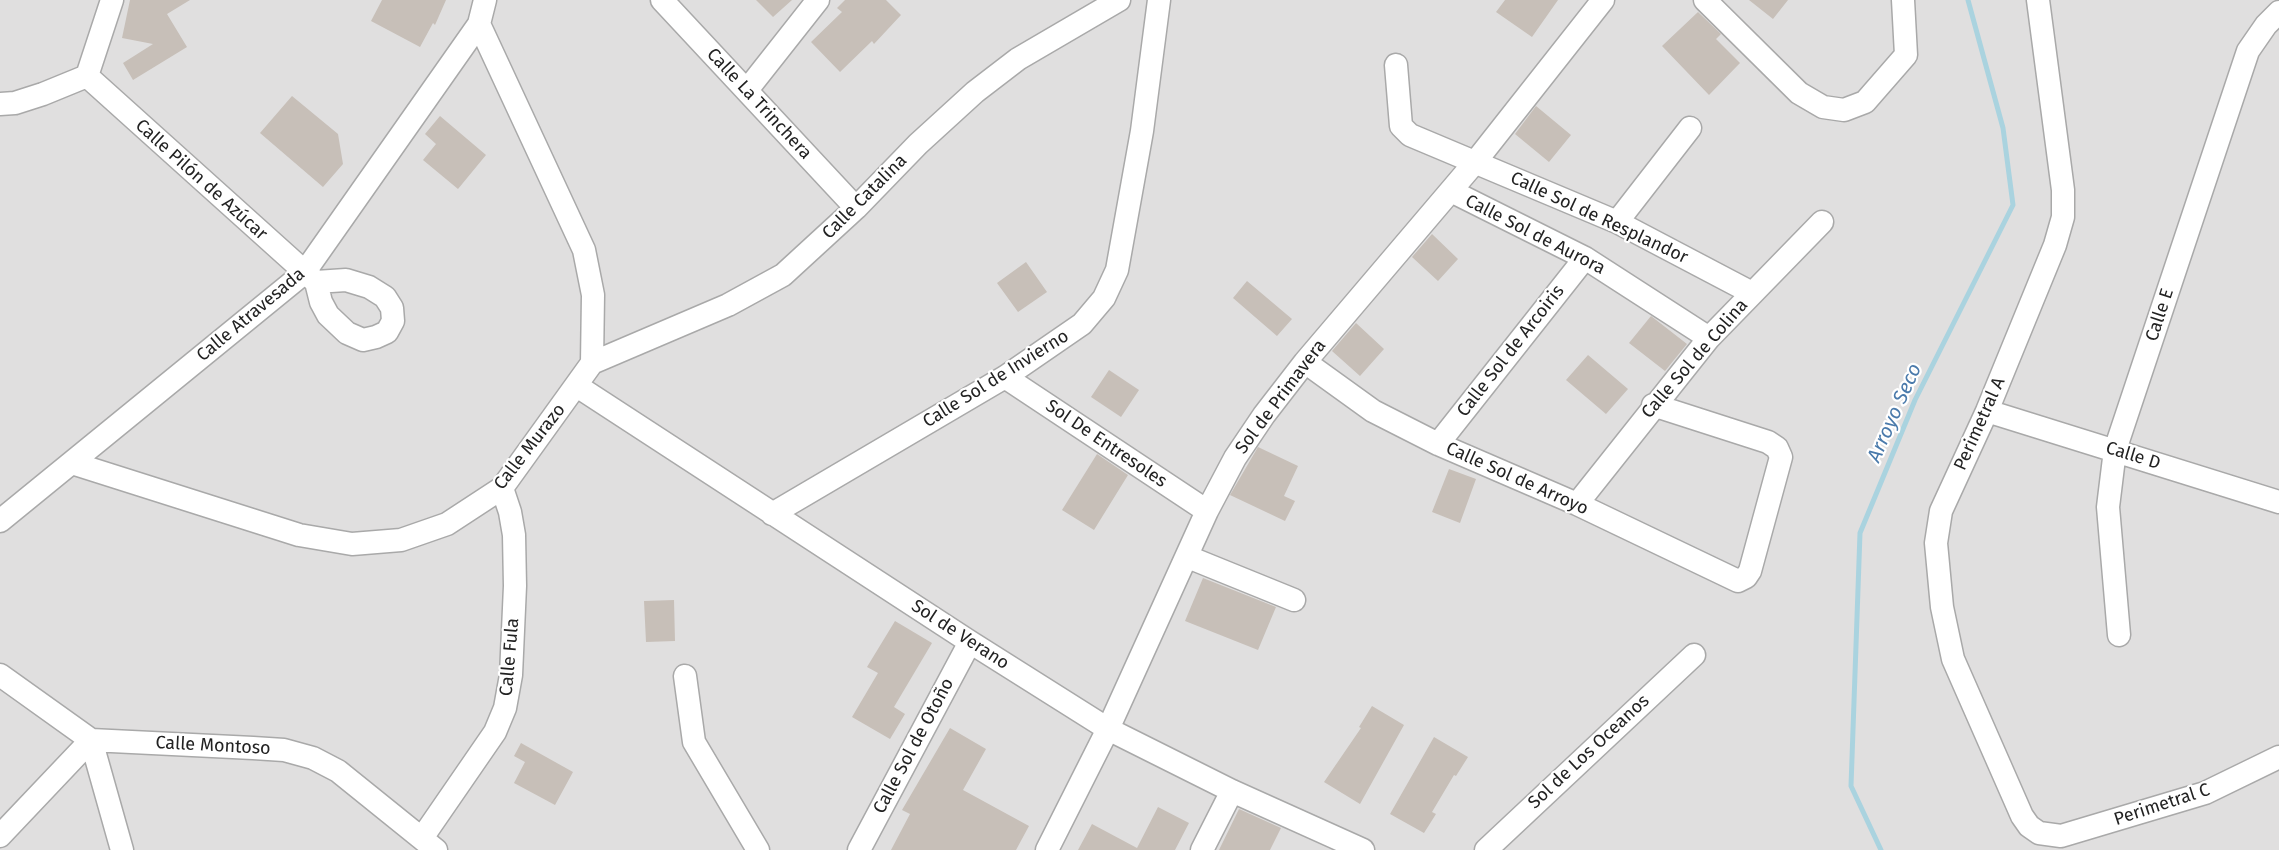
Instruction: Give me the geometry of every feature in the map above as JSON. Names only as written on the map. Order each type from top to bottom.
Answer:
[{"type":"street","points":[[0,104],[15,103],[43,94],[87,76],[112,0]]},
{"type":"street","name":"Calle Atravesada","points":[[0,520],[310,277],[479,24],[485,0]]},
{"type":"street","name":"Calle La Trinchera","points":[[662,0],[856,208]]},
{"type":"street","points":[[747,90],[818,0]]},
{"type":"street","name":"Calle Catalina","points":[[592,363],[728,305],[783,275],[856,208],[918,144],[997,74],[1018,59],[1119,0]]},
{"type":"street","name":"Calle Sol de Invierno","points":[[772,514],[1005,377],[1082,324],[1104,298],[1117,270],[1142,131],[1159,0]]},
{"type":"street","name":"Sol de Primavera","points":[[1047,850],[1108,729],[1208,511],[1235,458],[1264,415],[1305,362],[1476,161],[1603,0]]},
{"type":"street","points":[[1705,0],[1799,93],[1823,107],[1844,110],[1865,102],[1906,55],[1903,0]]},
{"type":"street","name":"Perimetral A","points":[[2038,0],[2063,190],[2063,217],[2055,245],[1987,411],[1941,511],[1936,543],[1942,607],[1953,659],[2022,816],[2039,833]]},
{"type":"street","name":"Calle E","points":[[2119,635],[2108,507],[2115,450],[2248,51],[2266,25],[2279,12]]},
{"type":"street","points":[[479,24],[584,250],[593,295],[592,363]]},
{"type":"street","name":"Calle Sol de Resplandor","points":[[1396,65],[1401,126],[1405,131],[1617,222],[1752,293]]},
{"type":"street","name":"Calle Pilón de Azúcar","points":[[87,76],[310,277]]},
{"type":"street","points":[[1617,222],[1690,128]]},
{"type":"street","name":"Calle Sol de Aurora","points":[[1451,191],[1585,258],[1708,338]]},
{"type":"street","name":"Calle Sol de Colina","points":[[1577,504],[1708,338],[1822,222]]},
{"type":"street","name":"Calle Sol de Arcoiris","points":[[1438,444],[1585,258]]},
{"type":"street","name":"Calle Sol de Arroyo","points":[[1305,362],[1372,411],[1438,444],[1577,504],[1738,581],[1746,577],[1750,571],[1781,457],[1777,448],[1768,442],[1653,405]]},
{"type":"street","name":"Calle Murazo","points":[[72,463],[299,535],[352,544],[401,540],[447,524],[502,488],[592,363]]},
{"type":"street","name":"Sol De Entresoles","points":[[1005,377],[1208,511]]},
{"type":"street","name":"Sol de Verano","points":[[577,386],[1108,729],[1232,791],[1363,850]]},
{"type":"street","name":"Calle D","points":[[1987,411],[2279,502]]},
{"type":"street","name":"Calle Fula","points":[[429,844],[495,732],[505,708],[511,675],[515,586],[514,535],[510,512],[502,488]]},
{"type":"street","points":[[1188,557],[1294,600]]},
{"type":"street","name":"Calle Sol de Otoño","points":[[859,850],[970,642]]},
{"type":"street","name":"Sol de Los Oceanos","points":[[1486,850],[1513,822],[1694,655]]},
{"type":"street","points":[[0,675],[91,740],[122,850]]},
{"type":"street","points":[[685,676],[694,742],[758,850]]},
{"type":"street","points":[[0,836],[91,740]]},
{"type":"street","name":"Calle Montoso","points":[[91,740],[284,750],[313,758],[338,771],[429,844]]},
{"type":"street","name":"Perimetral C","points":[[2039,833],[2061,836],[2205,793],[2279,757]]},
{"type":"street","points":[[1202,850],[1232,791]]},
{"type":"shaded area","points":[[0,0],[2279,0],[2279,850],[0,850]]},
{"type":"building","points":[[130,0],[190,0],[167,14],[187,47],[133,80],[123,63],[153,44],[122,38]]},
{"type":"building","points":[[382,0],[446,0],[435,25],[433,23],[420,47],[371,21]]},
{"type":"building","points":[[756,0],[792,0],[773,17]]},
{"type":"building","points":[[845,0],[886,0],[901,15],[874,44],[872,41],[840,72],[811,42],[842,12],[837,8]]},
{"type":"building","points":[[1505,0],[1558,0],[1532,37],[1496,12]]},
{"type":"building","points":[[1749,0],[1788,0],[1773,19]]},
{"type":"building","points":[[1698,12],[1721,34],[1716,39],[1740,63],[1709,95],[1662,46]]},
{"type":"building","points":[[292,96],[338,134],[343,164],[323,187],[260,133]]},
{"type":"building","points":[[1536,106],[1571,135],[1549,162],[1515,134]]},
{"type":"building","points":[[440,116],[486,155],[458,189],[423,160],[436,144],[425,134]]},
{"type":"building","points":[[1432,234],[1458,259],[1438,281],[1412,257]]},
{"type":"building","points":[[1026,262],[1047,292],[1018,312],[997,283]]},
{"type":"building","points":[[1247,281],[1292,319],[1277,336],[1233,298]]},
{"type":"building","points":[[1651,316],[1687,344],[1665,371],[1629,343]]},
{"type":"building","points":[[1356,323],[1384,349],[1360,376],[1332,351]]},
{"type":"building","points":[[1588,355],[1628,389],[1606,414],[1566,380]]},
{"type":"building","points":[[1109,370],[1139,390],[1121,417],[1091,397]]},
{"type":"building","points":[[1258,447],[1298,466],[1284,496],[1295,501],[1285,521],[1230,495]]},
{"type":"building","points":[[1097,454],[1128,475],[1094,530],[1062,510]]},
{"type":"building","points":[[1449,469],[1476,479],[1460,523],[1432,512]]},
{"type":"building","points":[[1203,578],[1276,607],[1258,650],[1185,621]]},
{"type":"building","points":[[674,600],[675,641],[646,642],[644,601]]},
{"type":"building","points":[[895,621],[932,643],[894,707],[905,714],[890,739],[852,717],[878,673],[867,667]]},
{"type":"building","points":[[1372,706],[1404,725],[1360,804],[1324,782],[1361,728],[1359,727]]},
{"type":"building","points":[[950,728],[986,749],[963,790],[1029,826],[1016,850],[891,850],[910,814],[902,810]]},
{"type":"building","points":[[1434,737],[1468,757],[1456,776],[1454,775],[1432,812],[1436,814],[1424,833],[1390,814]]},
{"type":"building","points":[[521,743],[573,772],[555,805],[514,783],[525,762],[514,756]]},
{"type":"building","points":[[1158,807],[1189,823],[1175,850],[1078,850],[1092,824],[1137,848]]},
{"type":"building","points":[[1239,809],[1281,828],[1270,850],[1219,850]]},
{"type":"waterway","name":"Arroyo Seco","points":[[1881,850],[1851,786],[1860,533],[1915,400],[2013,205],[2003,128],[1968,0]]}]
